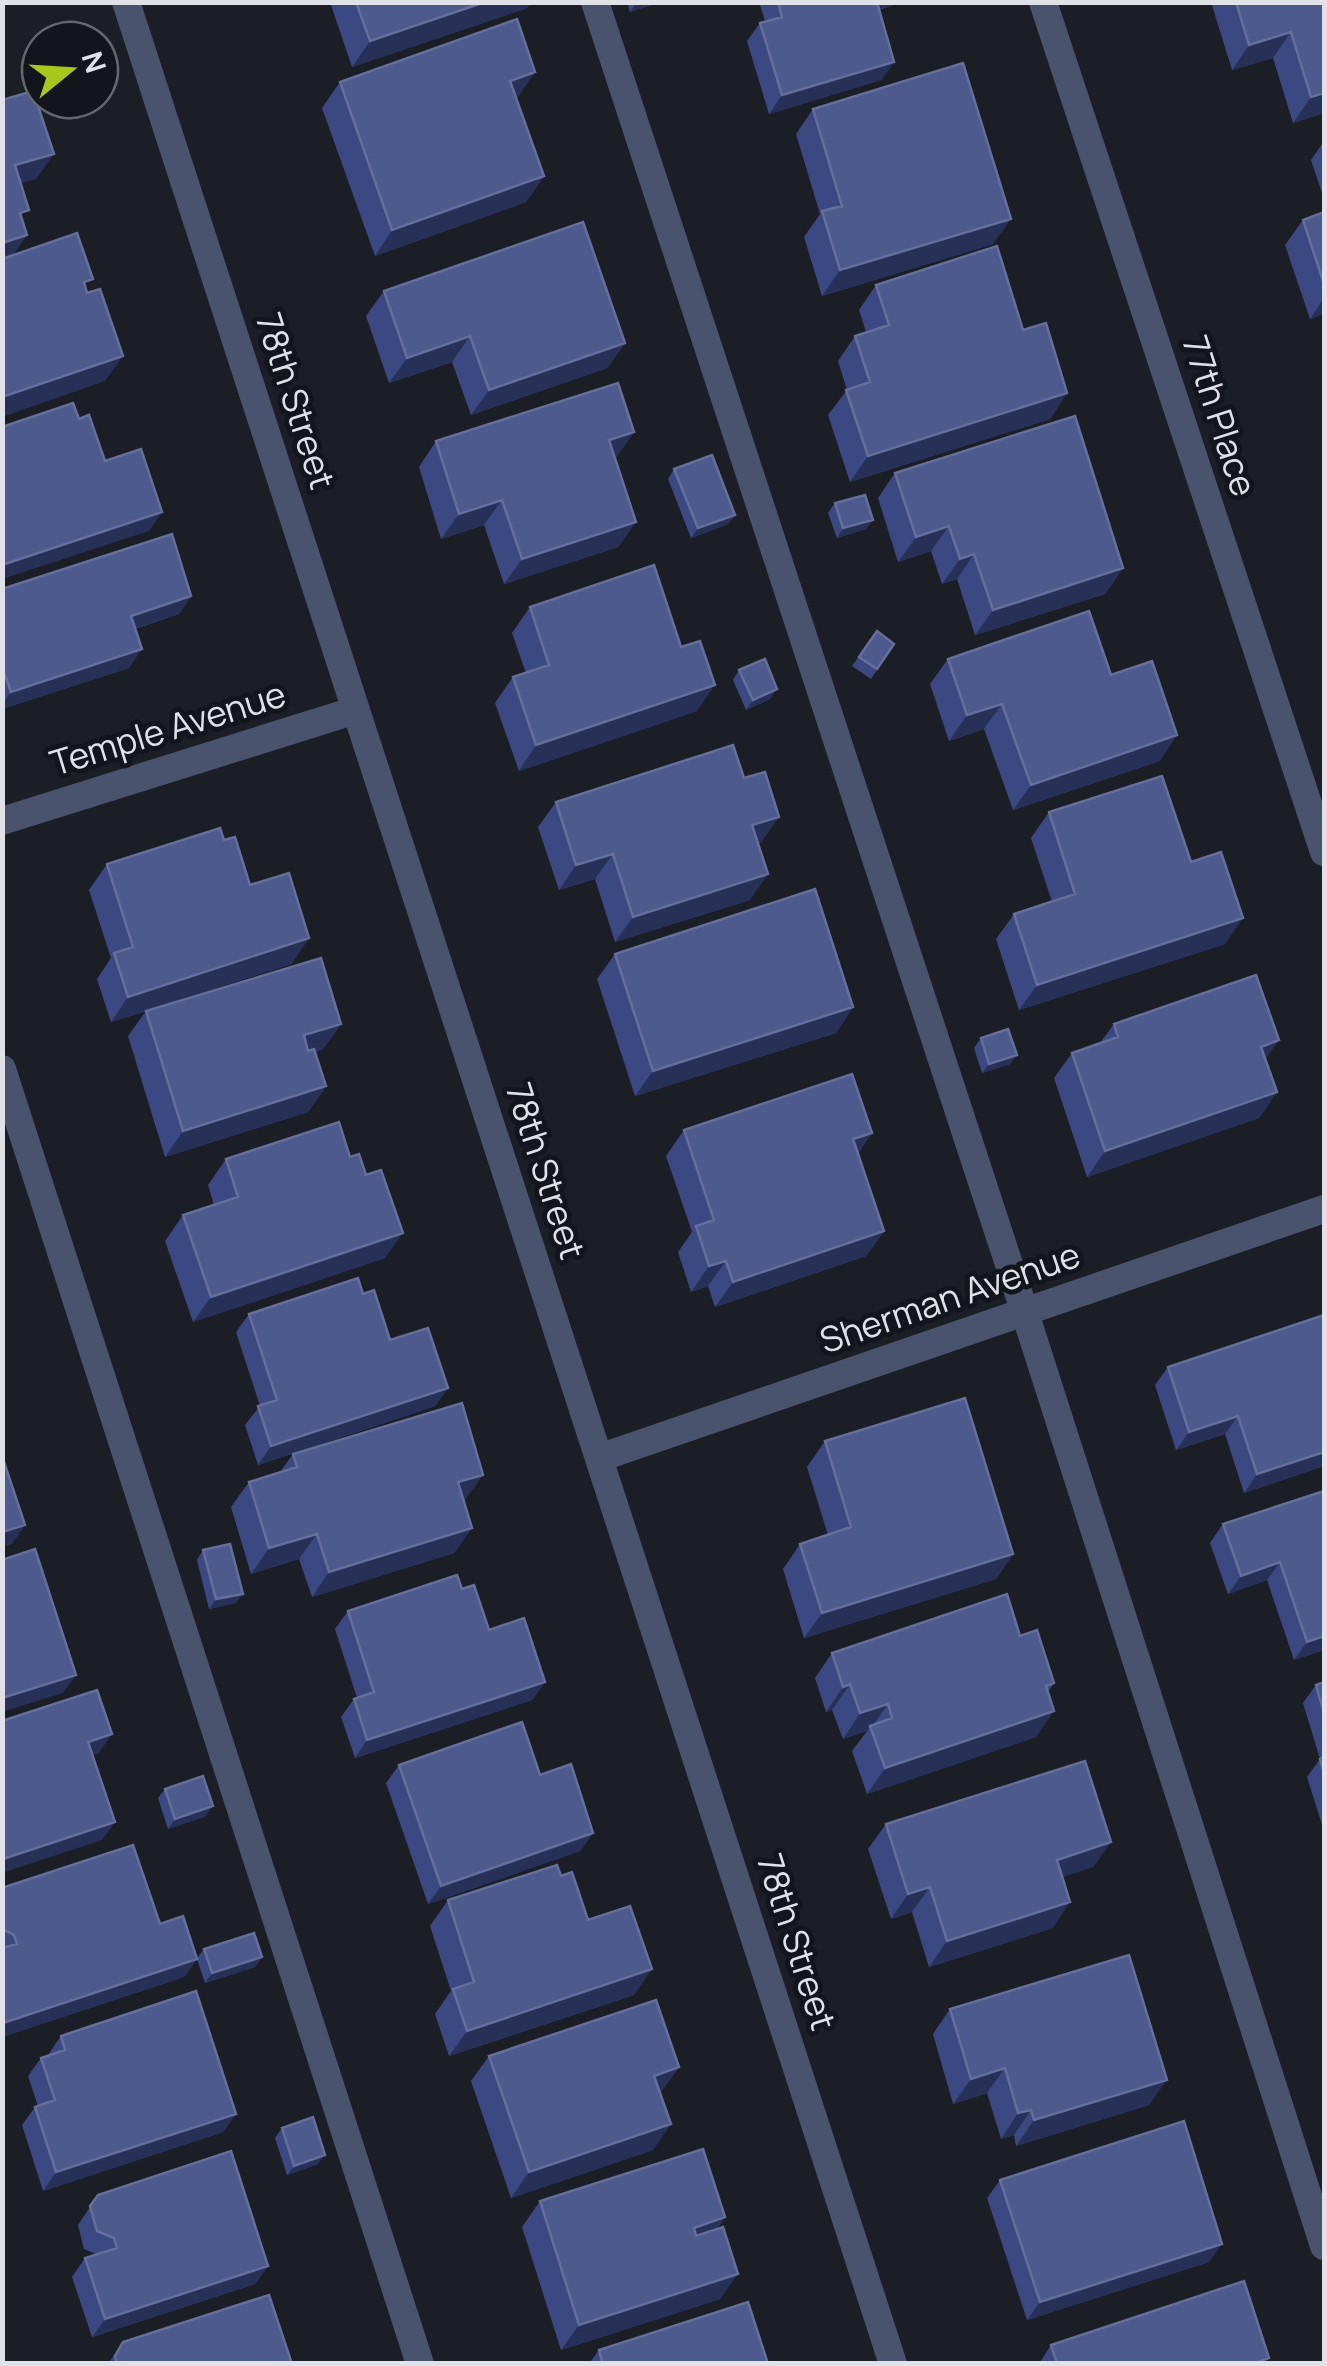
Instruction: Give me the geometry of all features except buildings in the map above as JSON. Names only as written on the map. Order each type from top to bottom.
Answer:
[{"type":"street","name":"78th Street","points":[[126,2],[893,2364]]},
{"type":"street","points":[[595,2],[1025,1313],[1324,2246]]},
{"type":"street","name":"77th Place","points":[[1043,2],[1324,852]]},
{"type":"street","name":"Temple Avenue","points":[[2,821],[356,710]]},
{"type":"street","points":[[2,1069],[420,2364]]},
{"type":"street","name":"Sherman Avenue","points":[[599,1458],[1324,1209]]}]
